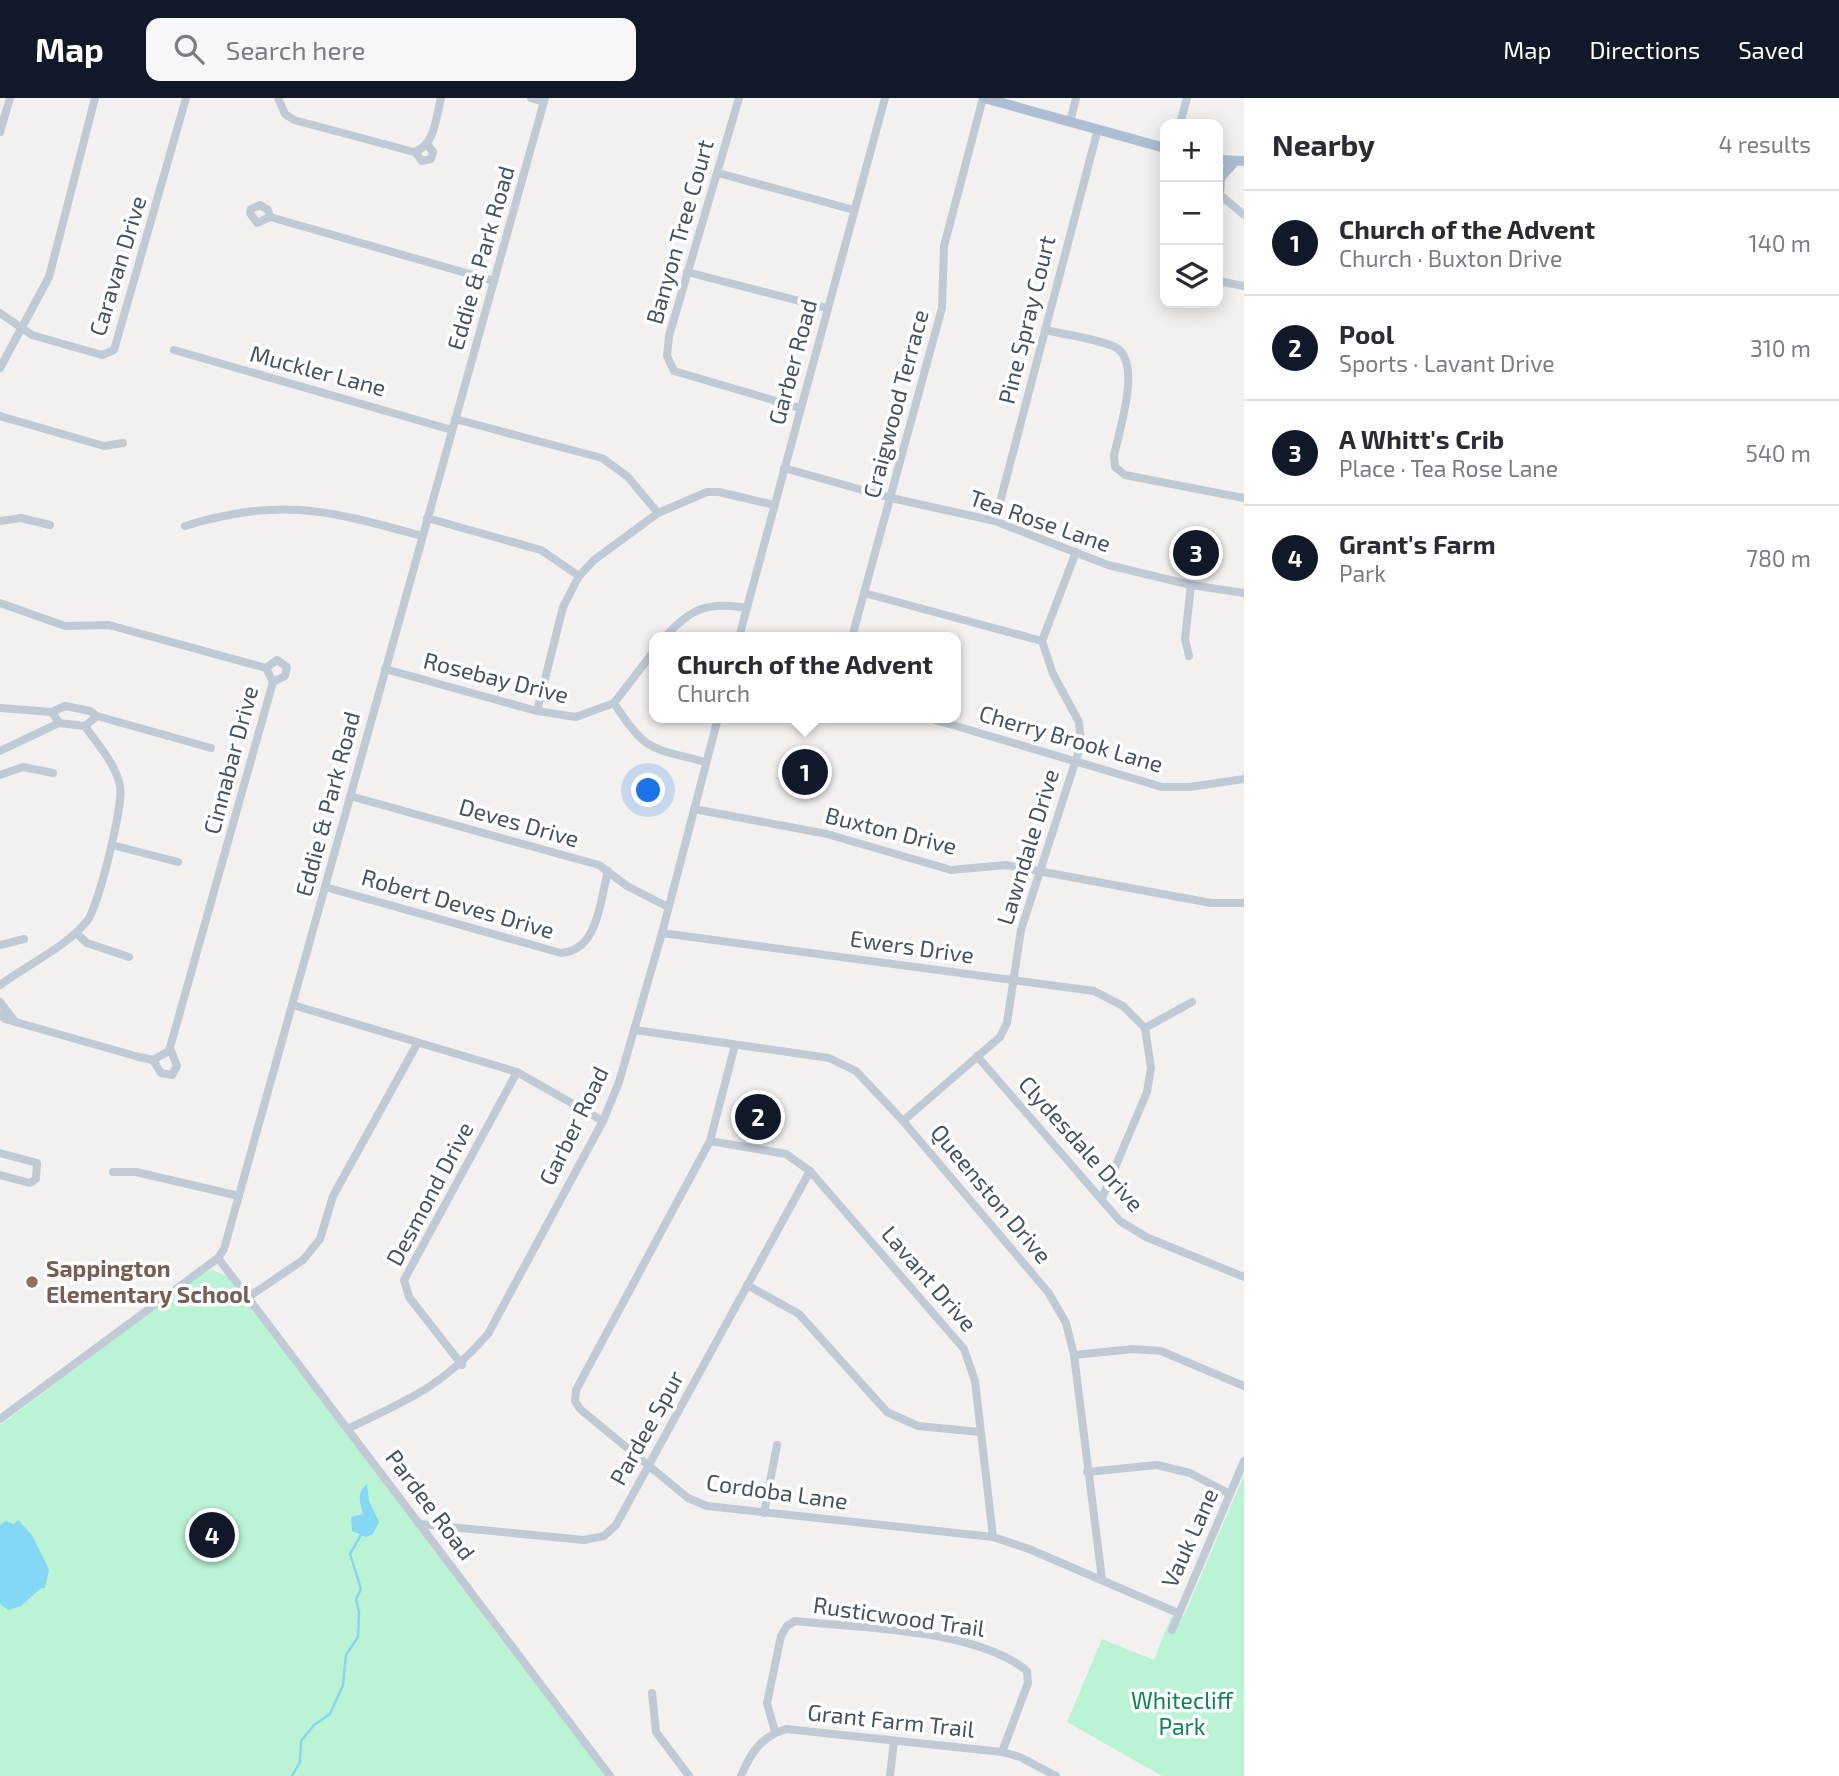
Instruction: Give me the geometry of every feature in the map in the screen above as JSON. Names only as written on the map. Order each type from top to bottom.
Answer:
[{"type":"main road","points":[[983,98],[1160,147]]},
{"type":"main road","points":[[1220,182],[1220,178],[1239,161]]},
{"type":"street","points":[[0,132],[9,98]]},
{"type":"street","points":[[0,368],[49,277],[95,98]]},
{"type":"street","name":"Caravan Drive","points":[[21,329],[102,355],[114,350],[186,98]]},
{"type":"street","points":[[278,98],[285,114],[294,120],[415,152],[427,144],[441,98]]},
{"type":"street","points":[[531,98],[545,100]]},
{"type":"street","name":"Banyon Tree Court","points":[[739,98],[669,336],[667,356],[674,371],[800,408]]},
{"type":"street","name":"Garber Road","points":[[740,632],[885,98]]},
{"type":"street","name":"Craigwood Terrace","points":[[853,632],[942,308],[944,246],[983,98]]},
{"type":"street","points":[[1070,122],[1076,98]]},
{"type":"street","points":[[1181,119],[1187,98]]},
{"type":"street","name":"Eddie & Park Road","points":[[218,1258],[224,1249],[293,1005],[545,100]]},
{"type":"street","name":"Pine Spray Court","points":[[995,521],[1098,129]]},
{"type":"street","points":[[718,173],[853,210]]},
{"type":"street","points":[[1223,197],[1244,215]]},
{"type":"street","points":[[270,217],[494,281]]},
{"type":"street","points":[[687,272],[827,308]]},
{"type":"street","points":[[1223,282],[1244,286]]},
{"type":"street","points":[[0,313],[21,329]]},
{"type":"street","points":[[1045,330],[1115,346],[1125,354],[1131,369],[1114,456],[1115,467],[1125,475],[1244,498]]},
{"type":"street","name":"Muckler Lane","points":[[174,349],[452,430]]},
{"type":"street","points":[[0,416],[104,446],[123,443]]},
{"type":"street","points":[[455,418],[602,458],[627,475],[658,513]]},
{"type":"street","name":"Tea Rose Lane","points":[[784,468],[891,498],[995,521],[1108,565],[1191,585],[1244,593]]},
{"type":"street","points":[[537,711],[563,607],[579,576],[594,560],[658,513],[707,492],[719,492],[774,505]]},
{"type":"street","points":[[185,526],[221,514],[299,507],[336,513],[422,536]]},
{"type":"street","points":[[0,521],[21,518],[50,525]]},
{"type":"street","points":[[427,518],[541,550],[579,576]]},
{"type":"street","points":[[864,593],[1042,641],[1076,552]]},
{"type":"street","points":[[1189,656],[1185,639],[1191,585]]},
{"type":"street","name":"Cinnabar Drive","points":[[0,603],[65,626],[109,625],[266,668],[273,682],[170,1048],[153,1060],[161,1073],[172,1075],[177,1066],[170,1048]]},
{"type":"street","points":[[670,632],[683,618],[698,610],[718,604],[747,608]]},
{"type":"street","name":"Lawndale Drive","points":[[903,1121],[1005,1030],[1021,930],[1081,744],[1079,722],[1053,674],[1042,641]]},
{"type":"street","points":[[649,658],[614,703],[635,736],[647,746],[705,762]]},
{"type":"street","points":[[266,668],[277,660],[287,667],[285,676],[273,682]]},
{"type":"street","name":"Rosebay Drive","points":[[385,669],[537,711],[576,717],[614,703]]},
{"type":"street","points":[[0,708],[52,712],[65,706],[90,711],[97,716],[211,748]]},
{"type":"street","points":[[52,712],[59,723]]},
{"type":"street","points":[[0,751],[59,723],[85,726],[97,716]]},
{"type":"street","name":"Garber Road","points":[[349,1428],[432,1388],[461,1365],[488,1334],[603,1121],[635,1030],[717,723]]},
{"type":"street","name":"Cherry Brook Lane","points":[[946,723],[1162,787],[1190,787],[1244,779]]},
{"type":"street","points":[[1,981],[76,933],[89,918],[112,845],[121,786],[115,770],[85,726]]},
{"type":"street","points":[[0,775],[23,767],[53,772]]},
{"type":"street","name":"Deves Drive","points":[[350,796],[599,865],[627,886],[668,907]]},
{"type":"street","name":"Buxton Drive","points":[[694,809],[827,834],[951,870],[1006,865],[1211,902],[1244,903]]},
{"type":"street","points":[[112,845],[178,862]]},
{"type":"street","name":"Robert Deves Drive","points":[[325,887],[561,953],[572,953],[583,947],[590,937],[608,871]]},
{"type":"street","points":[[76,933],[87,943],[128,957]]},
{"type":"street","name":"Ewers Drive","points":[[662,933],[1094,991],[1123,1006],[1145,1028]]},
{"type":"street","points":[[0,946],[24,939]]},
{"type":"street","points":[[0,1002],[13,1019]]},
{"type":"street","points":[[1102,1198],[1147,1093],[1151,1068],[1145,1028],[1192,1002]]},
{"type":"street","points":[[293,1005],[517,1072],[603,1121]]},
{"type":"street","points":[[0,1014],[5,1019],[13,1019],[153,1060]]},
{"type":"street","name":"Queenston Drive","points":[[635,1030],[830,1058],[856,1071],[903,1121],[1048,1292],[1066,1323],[1074,1355],[1102,1580]]},
{"type":"street","points":[[250,1296],[303,1260],[320,1239],[333,1196],[417,1044]]},
{"type":"street","name":"Cordoba Lane","points":[[735,1045],[710,1141],[576,1390],[575,1401],[586,1415],[688,1498],[707,1506],[993,1537],[1178,1613]]},
{"type":"street","name":"Clydesdale Drive","points":[[977,1056],[1131,1229],[1244,1277]]},
{"type":"street","name":"Desmond Drive","points":[[461,1365],[409,1297],[404,1280],[517,1072]]},
{"type":"street","name":"Lavant Drive","points":[[710,1141],[786,1154],[810,1171],[964,1349],[975,1381],[993,1537]]},
{"type":"street","points":[[0,1153],[37,1163],[36,1179],[30,1183],[0,1175]]},
{"type":"street","name":"Pardee Spur","points":[[419,1524],[584,1540],[604,1536],[616,1525],[810,1171]]},
{"type":"street","points":[[113,1172],[136,1172],[239,1196]]},
{"type":"street","points":[[0,1419],[218,1258]]},
{"type":"street","name":"Pardee Road","points":[[218,1258],[250,1296],[610,1776]]},
{"type":"street","points":[[747,1285],[799,1314],[887,1412],[918,1426],[980,1432]]},
{"type":"street","points":[[1074,1355],[1133,1349],[1161,1352],[1244,1387]]},
{"type":"street","points":[[764,1514],[777,1445]]},
{"type":"street","name":"Vauk Lane","points":[[1172,1630],[1244,1461]]},
{"type":"street","points":[[1087,1472],[1157,1465],[1190,1473],[1230,1494]]},
{"type":"street","name":"Rusticwood Trail","points":[[775,1732],[766,1703],[781,1636],[787,1626],[795,1621],[953,1640],[996,1651],[1027,1671],[1028,1684],[1002,1752]]},
{"type":"street","points":[[652,1693],[656,1732],[689,1776]]},
{"type":"street","name":"Grant Farm Trail","points":[[741,1776],[756,1746],[775,1732],[786,1729],[1002,1752],[1056,1776]]},
{"type":"street","points":[[890,1776],[894,1741]]},
{"type":"green space","points":[[212,1270],[227,1276],[605,1776],[0,1776],[0,1425],[203,1273]]},
{"type":"green space","name":"Whitecliff Park","points":[[1244,1475],[1244,1776],[1162,1776],[1067,1722],[1102,1639],[1154,1660],[1171,1617],[1184,1616]]},
{"type":"water","points":[[367,1484],[369,1501],[379,1522],[373,1534],[366,1537],[352,1531],[351,1517],[363,1514],[360,1494]]},
{"type":"water","points":[[18,1520],[32,1535],[49,1570],[45,1588],[41,1588],[21,1606],[8,1610],[0,1604],[0,1525],[6,1521],[14,1524]]},
{"type":"waterway","points":[[292,1776],[300,1762],[301,1741],[314,1725],[330,1714],[343,1685],[346,1655],[358,1637],[359,1613],[356,1599],[361,1589],[350,1554],[361,1535]]},
{"type":"place","name":"A Whitt's Crib","points":[[1196,553]]},
{"type":"place","name":"Church of the Advent","points":[[805,772]]},
{"type":"place","name":"Pool","points":[[758,1117]]},
{"type":"place","name":"Sappington Elementary School","points":[[32,1282]]},
{"type":"place","name":"Grant's Farm","points":[[212,1535]]}]
